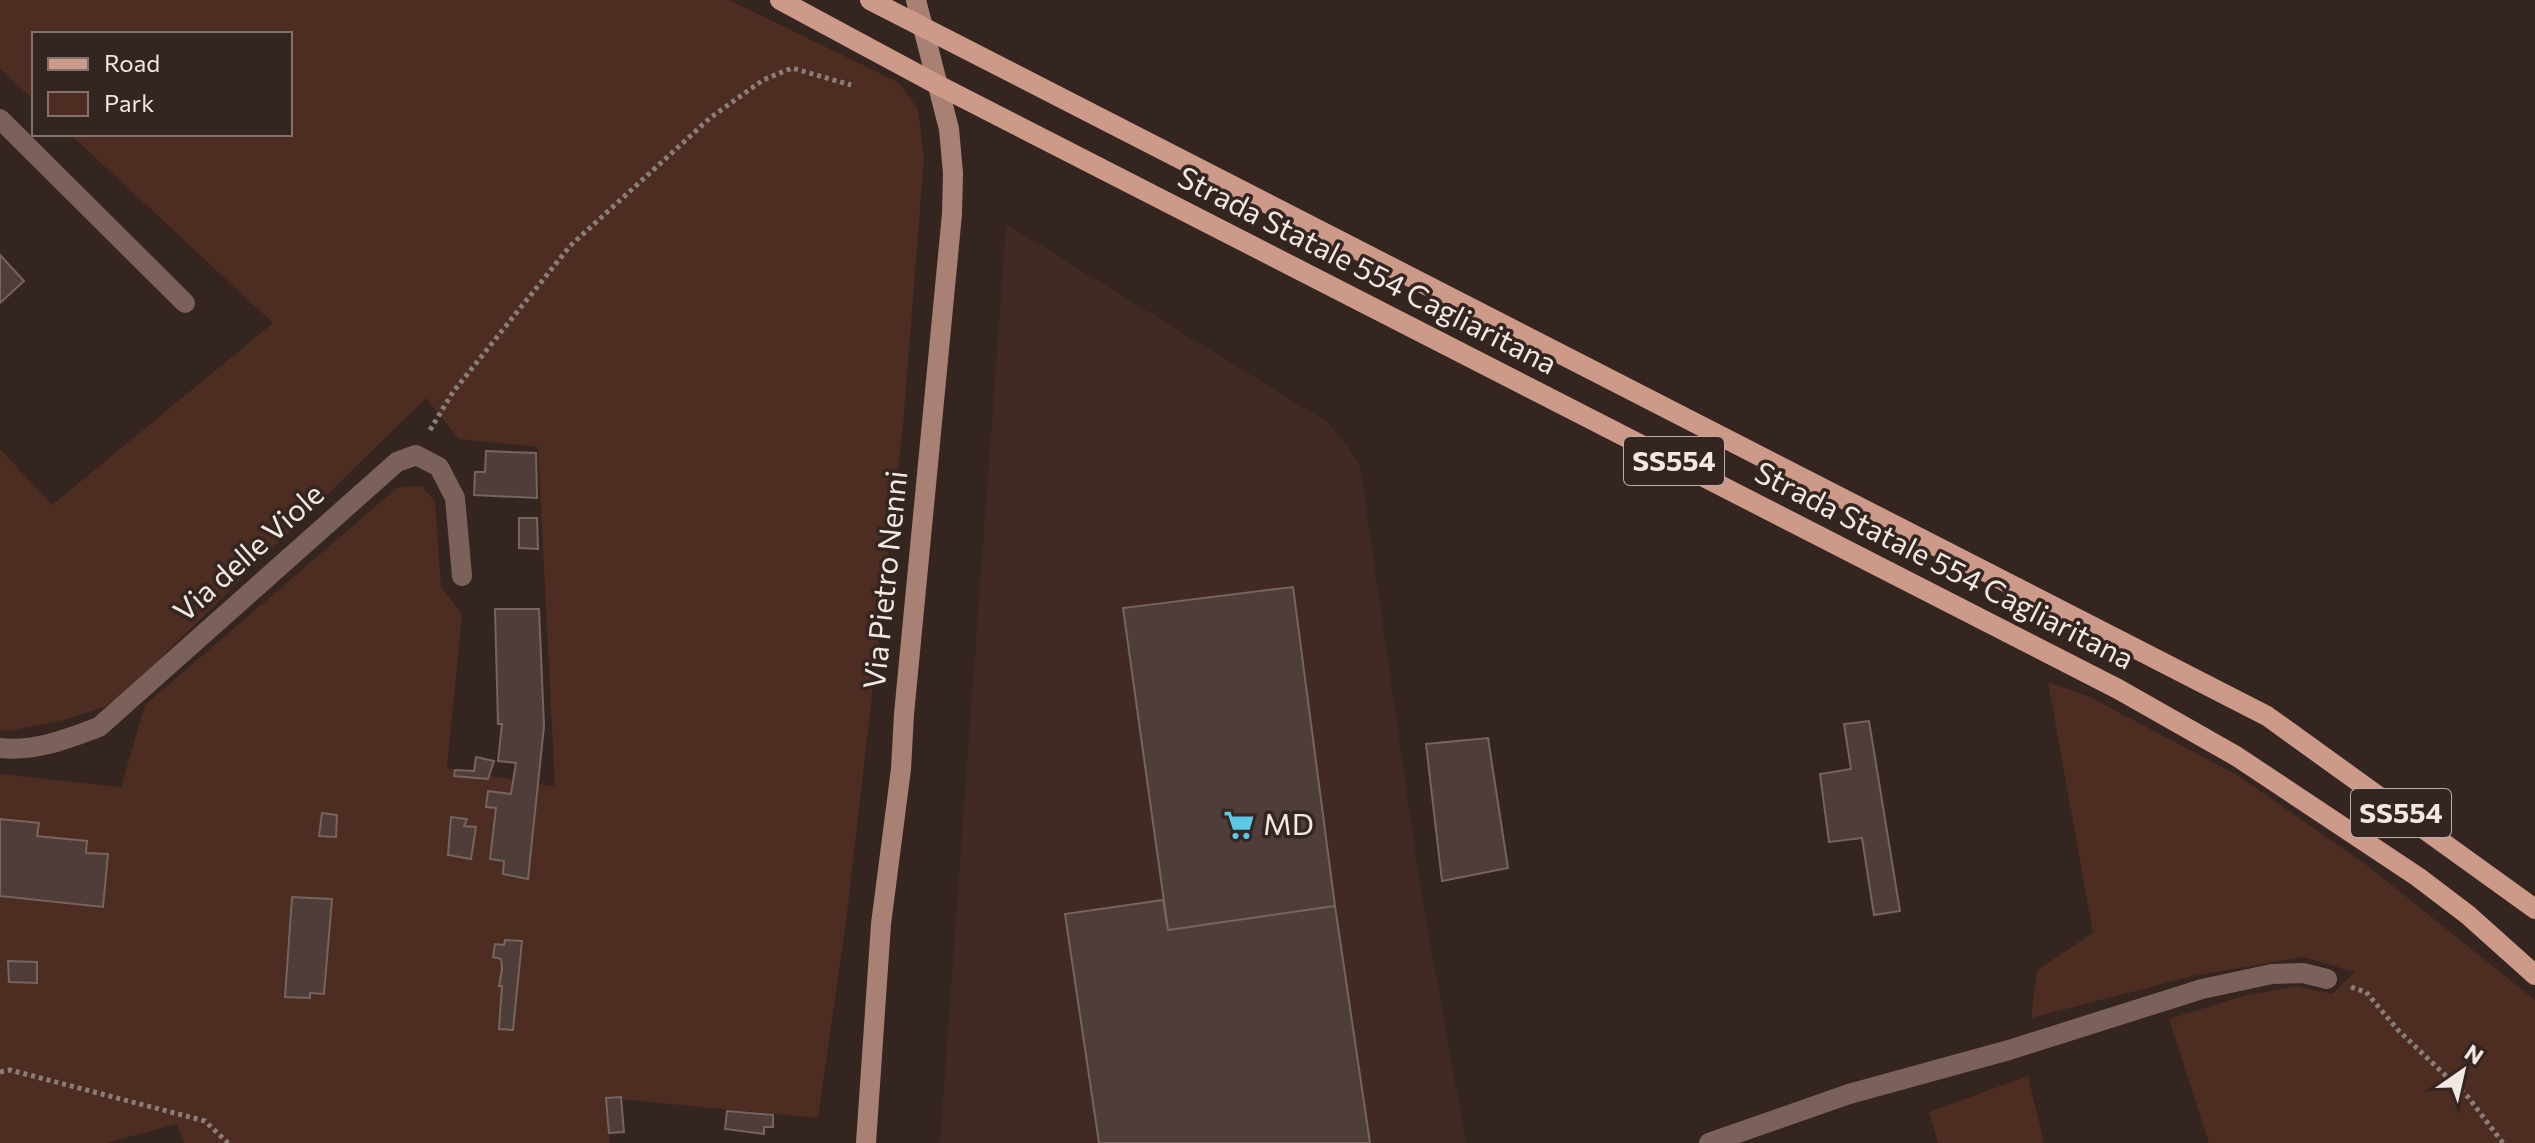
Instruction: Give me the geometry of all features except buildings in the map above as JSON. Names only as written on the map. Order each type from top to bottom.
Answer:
[{"type":"main road","name":"Strada Statale 554 Cagliaritana","points":[[780,0],[936,84],[2118,689],[2236,756],[2418,877],[2468,915],[2535,975]]},
{"type":"main road","name":"Strada Statale 554 Cagliaritana","points":[[870,0],[2267,716],[2535,909]]},
{"type":"street","name":"Via Pietro Nenni","points":[[866,1143],[881,924],[901,769],[952,214],[953,173],[949,129],[920,26],[916,0]]},
{"type":"street","points":[[0,119],[185,303]]},
{"type":"street","points":[[416,455],[439,467],[455,498],[462,576]]},
{"type":"street","name":"Via delle Viole","points":[[0,748],[18,750],[62,741],[99,727],[397,462],[416,455]]},
{"type":"street","points":[[1709,1143],[1849,1094],[2009,1050],[2202,989],[2272,974],[2303,973],[2327,979]]},
{"type":"path","points":[[416,455],[453,392],[570,246],[710,118],[763,80],[792,68],[851,85]]},
{"type":"path","points":[[2327,979],[2366,992],[2398,1030],[2468,1097],[2503,1143]]},
{"type":"path","points":[[0,1072],[10,1070],[205,1121],[228,1143]]},
{"type":"shaded area","points":[[1006,224],[1327,422],[1360,465],[1421,891],[1466,1143],[940,1143]]},
{"type":"green space","points":[[0,0],[729,0],[898,82],[918,109],[924,158],[903,426],[846,922],[818,1118],[607,1098],[610,1143],[184,1143],[177,1124],[107,1143],[0,1143],[0,774],[121,787],[145,705],[398,487],[422,486],[435,502],[441,586],[462,615],[447,768],[555,787],[538,447],[459,439],[426,398],[132,686],[105,707],[63,720],[0,730],[0,449],[52,505],[273,323],[72,136],[292,136],[292,32],[32,32],[32,98],[0,69]]},
{"type":"green space","points":[[2048,682],[2088,696],[2237,775],[2364,863],[2535,1000],[2535,1143],[2209,1143],[2169,1019],[2243,996],[2297,986],[2332,994],[2355,972],[2303,957],[2193,976],[2031,1018],[2037,970],[2093,933]]},
{"type":"green space","points":[[2028,1076],[2044,1143],[1938,1143],[1929,1112]]},
{"type":"place","name":"MD","points":[[1239,825]]}]
